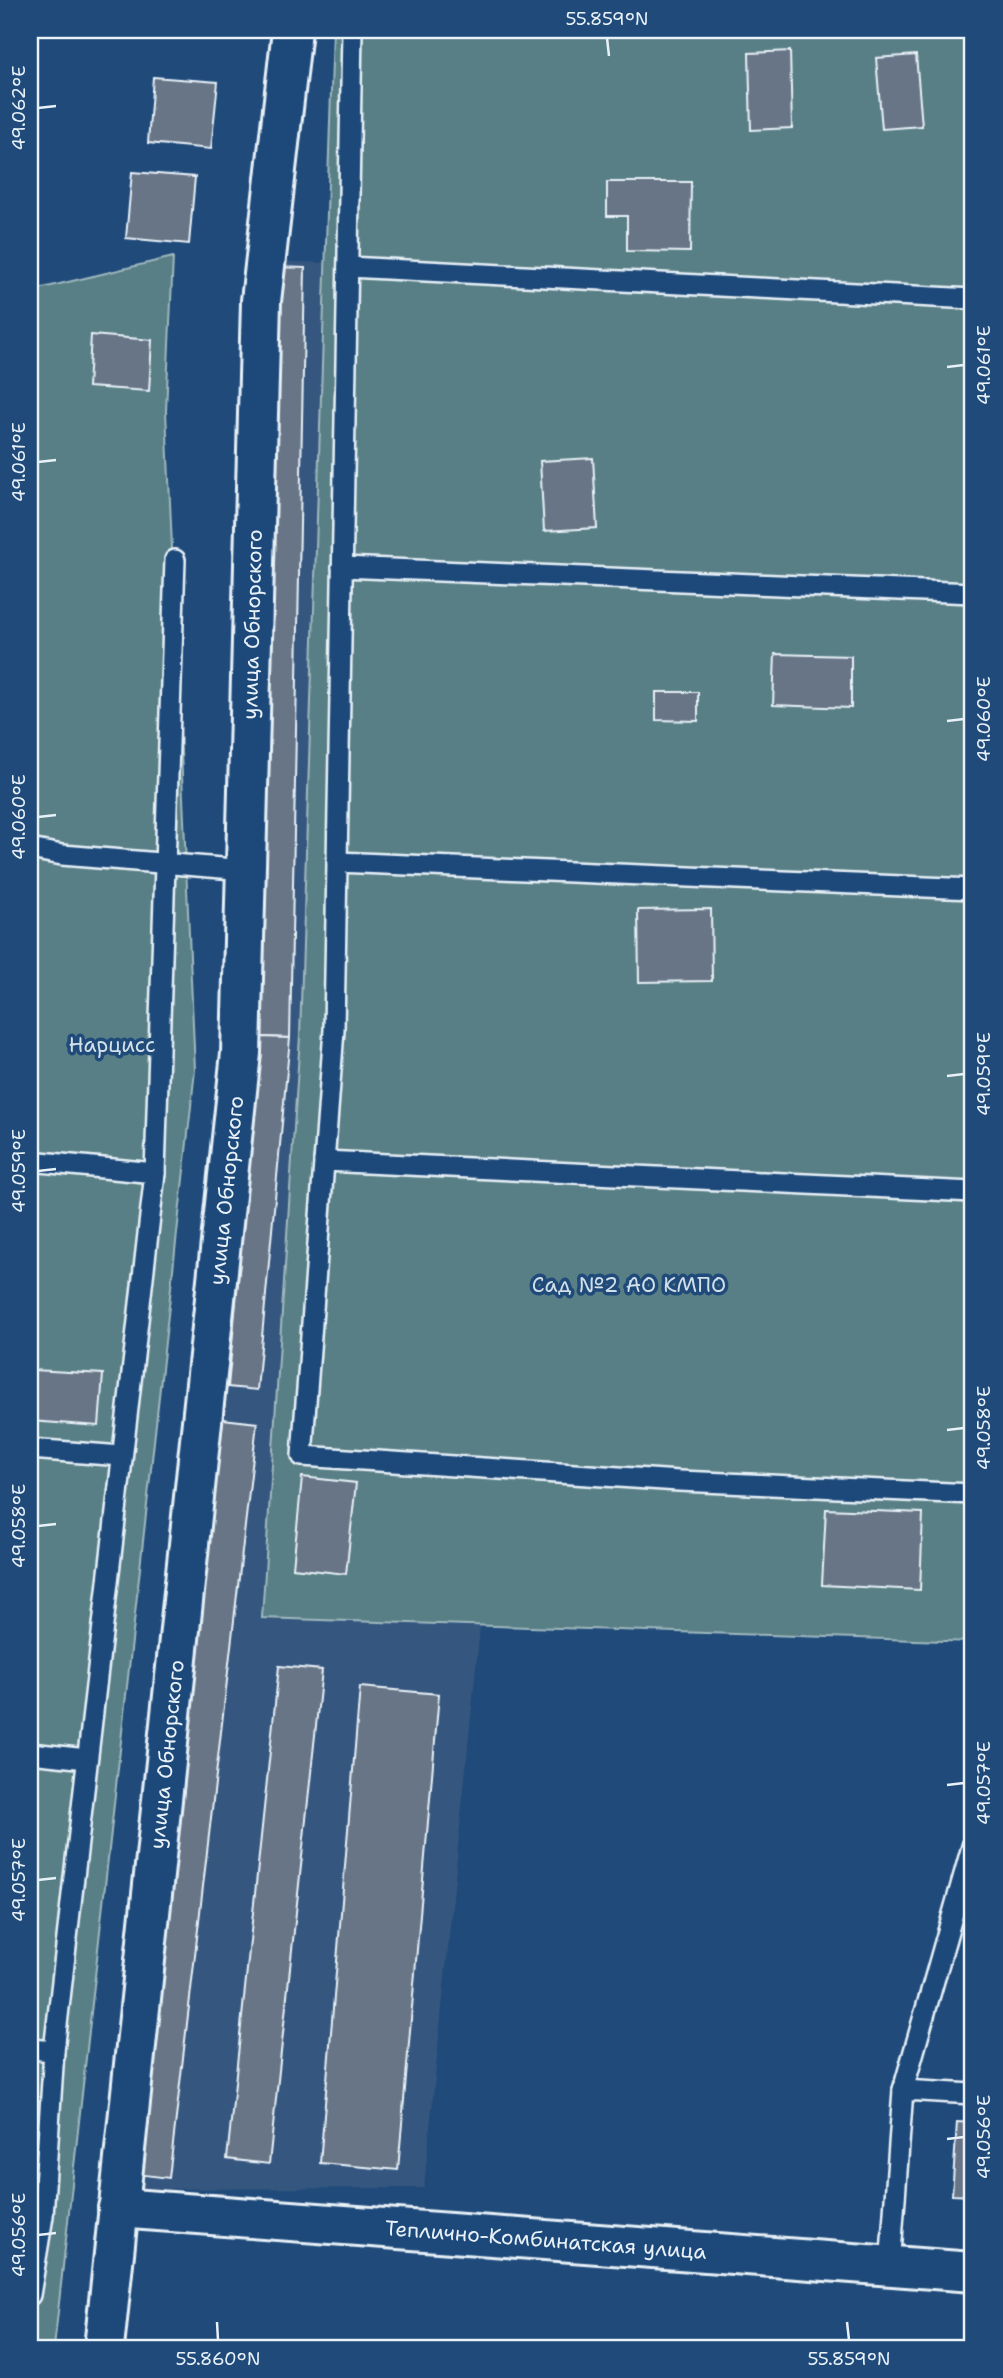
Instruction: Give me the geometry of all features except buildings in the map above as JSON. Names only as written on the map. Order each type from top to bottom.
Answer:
[{"type":"street","name":"улица Обнорского","points":[[104,2348],[241,1053],[261,301],[292,30]]},
{"type":"street","name":"Теплично-Комбинатская улица","points":[[118,2208],[973,2272]]},
{"type":"lane","points":[[352,30],[334,1030],[302,1456],[678,1481],[973,1494]]},
{"type":"lane","points":[[348,267],[973,299]]},
{"type":"lane","points":[[30,2295],[43,2216],[54,2051],[155,1173],[175,559]]},
{"type":"lane","points":[[342,567],[973,593]]},
{"type":"lane","points":[[30,849],[62,855],[246,870]]},
{"type":"lane","points":[[337,862],[973,889]]},
{"type":"lane","points":[[30,1161],[155,1173]]},
{"type":"lane","points":[[324,1161],[973,1192]]},
{"type":"lane","points":[[30,1448],[122,1456]]},
{"type":"lane","points":[[30,1753],[88,1759]]},
{"type":"lane","points":[[890,2267],[903,2090],[973,1843]]},
{"type":"lane","points":[[30,2049],[54,2051]]},
{"type":"lane","points":[[903,2090],[973,2094]]},
{"type":"shaded area","points":[[271,261],[326,263],[300,1036],[262,1618],[480,1627],[424,2188],[127,2189],[255,1039]]},
{"type":"green space","name":"Сад №2 АО КМПО","points":[[333,30],[973,30],[973,1642],[262,1618],[300,1036]]},
{"type":"green space","name":"Нарцисс","points":[[173,257],[166,411],[195,1070],[54,2348],[30,2348],[30,291]]}]
